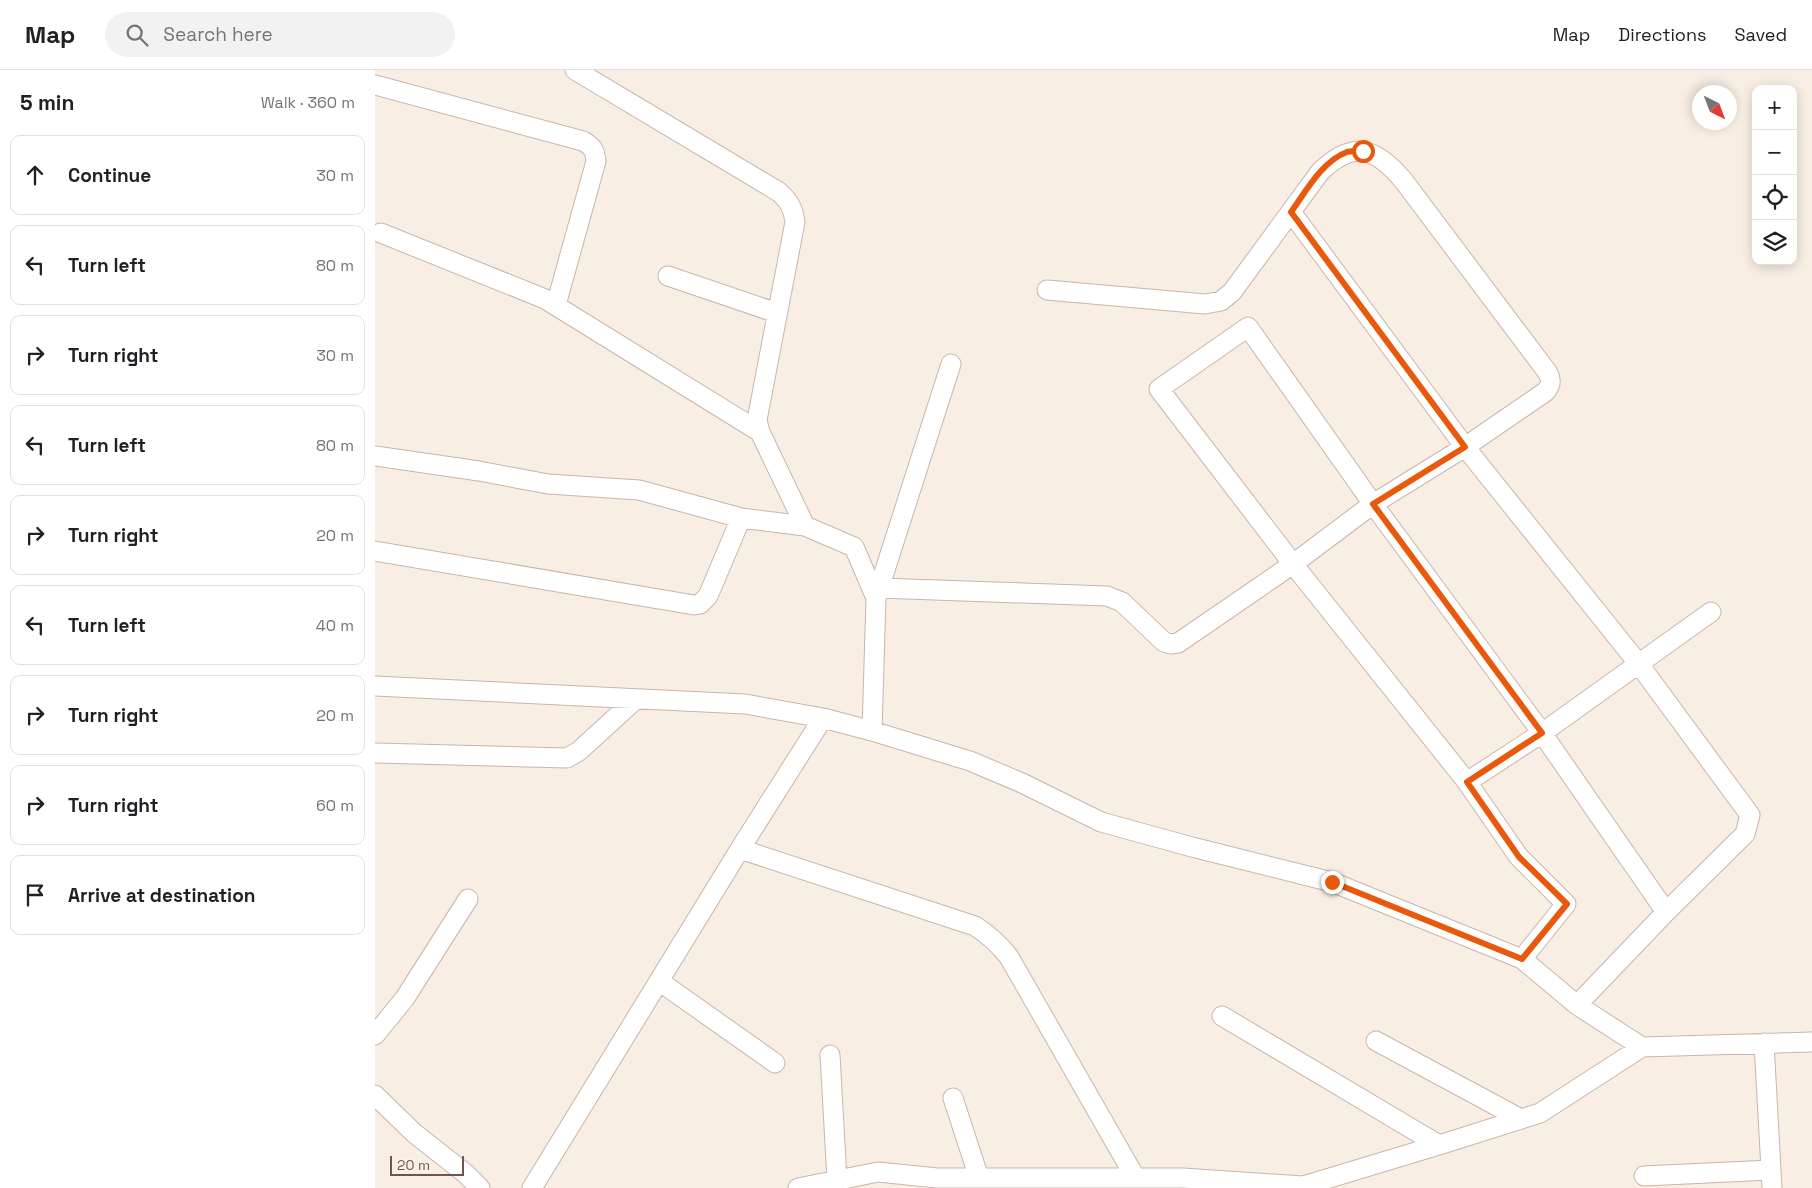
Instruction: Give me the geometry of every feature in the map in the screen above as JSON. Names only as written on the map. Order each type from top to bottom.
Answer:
[{"type":"street","points":[[575,70],[779,192],[788,200],[793,210],[795,222],[757,420],[760,432],[805,526]]},
{"type":"street","points":[[375,85],[583,141],[591,146],[596,153],[596,161],[556,305]]},
{"type":"street","points":[[878,593],[1107,596],[1122,602],[1164,642],[1178,643],[1293,564],[1373,504],[1465,447],[1545,392],[1551,385],[1551,381],[1543,366],[1403,180],[1392,167],[1379,157],[1363,151],[1347,152],[1332,160],[1320,172],[1232,292],[1221,301],[1205,304],[1047,290]]},
{"type":"street","points":[[1291,212],[1465,447],[1638,663],[1750,815],[1745,834],[1666,912],[1577,1005]]},
{"type":"street","points":[[377,232],[556,305],[760,432]]},
{"type":"street","points":[[668,276],[777,313]]},
{"type":"street","points":[[1522,959],[1567,904],[1519,857],[1467,782],[1293,564],[1159,389],[1247,327],[1373,504],[1542,733],[1666,912]]},
{"type":"street","points":[[872,731],[878,593],[951,364]]},
{"type":"street","points":[[375,456],[479,471],[548,484],[639,490],[741,518],[805,526],[854,547],[878,593]]},
{"type":"street","points":[[375,551],[694,605],[700,604],[708,596],[741,518]]},
{"type":"street","points":[[1467,782],[1542,733],[1711,612]]},
{"type":"street","points":[[375,686],[745,704],[823,718],[872,731],[970,762],[1022,783],[1101,822],[1192,848],[1332,882],[1522,959],[1577,1005],[1642,1047]]},
{"type":"street","points":[[375,752],[567,758],[579,751],[637,699]]},
{"type":"street","points":[[532,1188],[740,849],[823,718]]},
{"type":"street","points":[[740,849],[975,926],[988,934],[1009,957],[1135,1178]]},
{"type":"street","points":[[375,1035],[401,1004],[468,899]]},
{"type":"street","points":[[659,981],[775,1063]]},
{"type":"street","points":[[1222,1016],[1439,1146]]},
{"type":"street","points":[[1376,1041],[1521,1119]]},
{"type":"street","points":[[797,1188],[877,1172],[937,1178],[979,1178],[1003,1183],[1183,1178],[1303,1186],[1439,1146],[1540,1113],[1642,1047],[1812,1042]]},
{"type":"street","points":[[1644,1176],[1771,1179],[1764,1043]]},
{"type":"street","points":[[830,1055],[837,1180]]},
{"type":"street","points":[[375,1095],[414,1133],[466,1174],[479,1188]]},
{"type":"street","points":[[953,1098],[979,1178]]},
{"type":"route","points":[[1332,882],[1522,959],[1567,904],[1519,857],[1467,782],[1542,733],[1373,504],[1465,447],[1291,212],[1320,172],[1332,160],[1347,152],[1363,151]]}]
